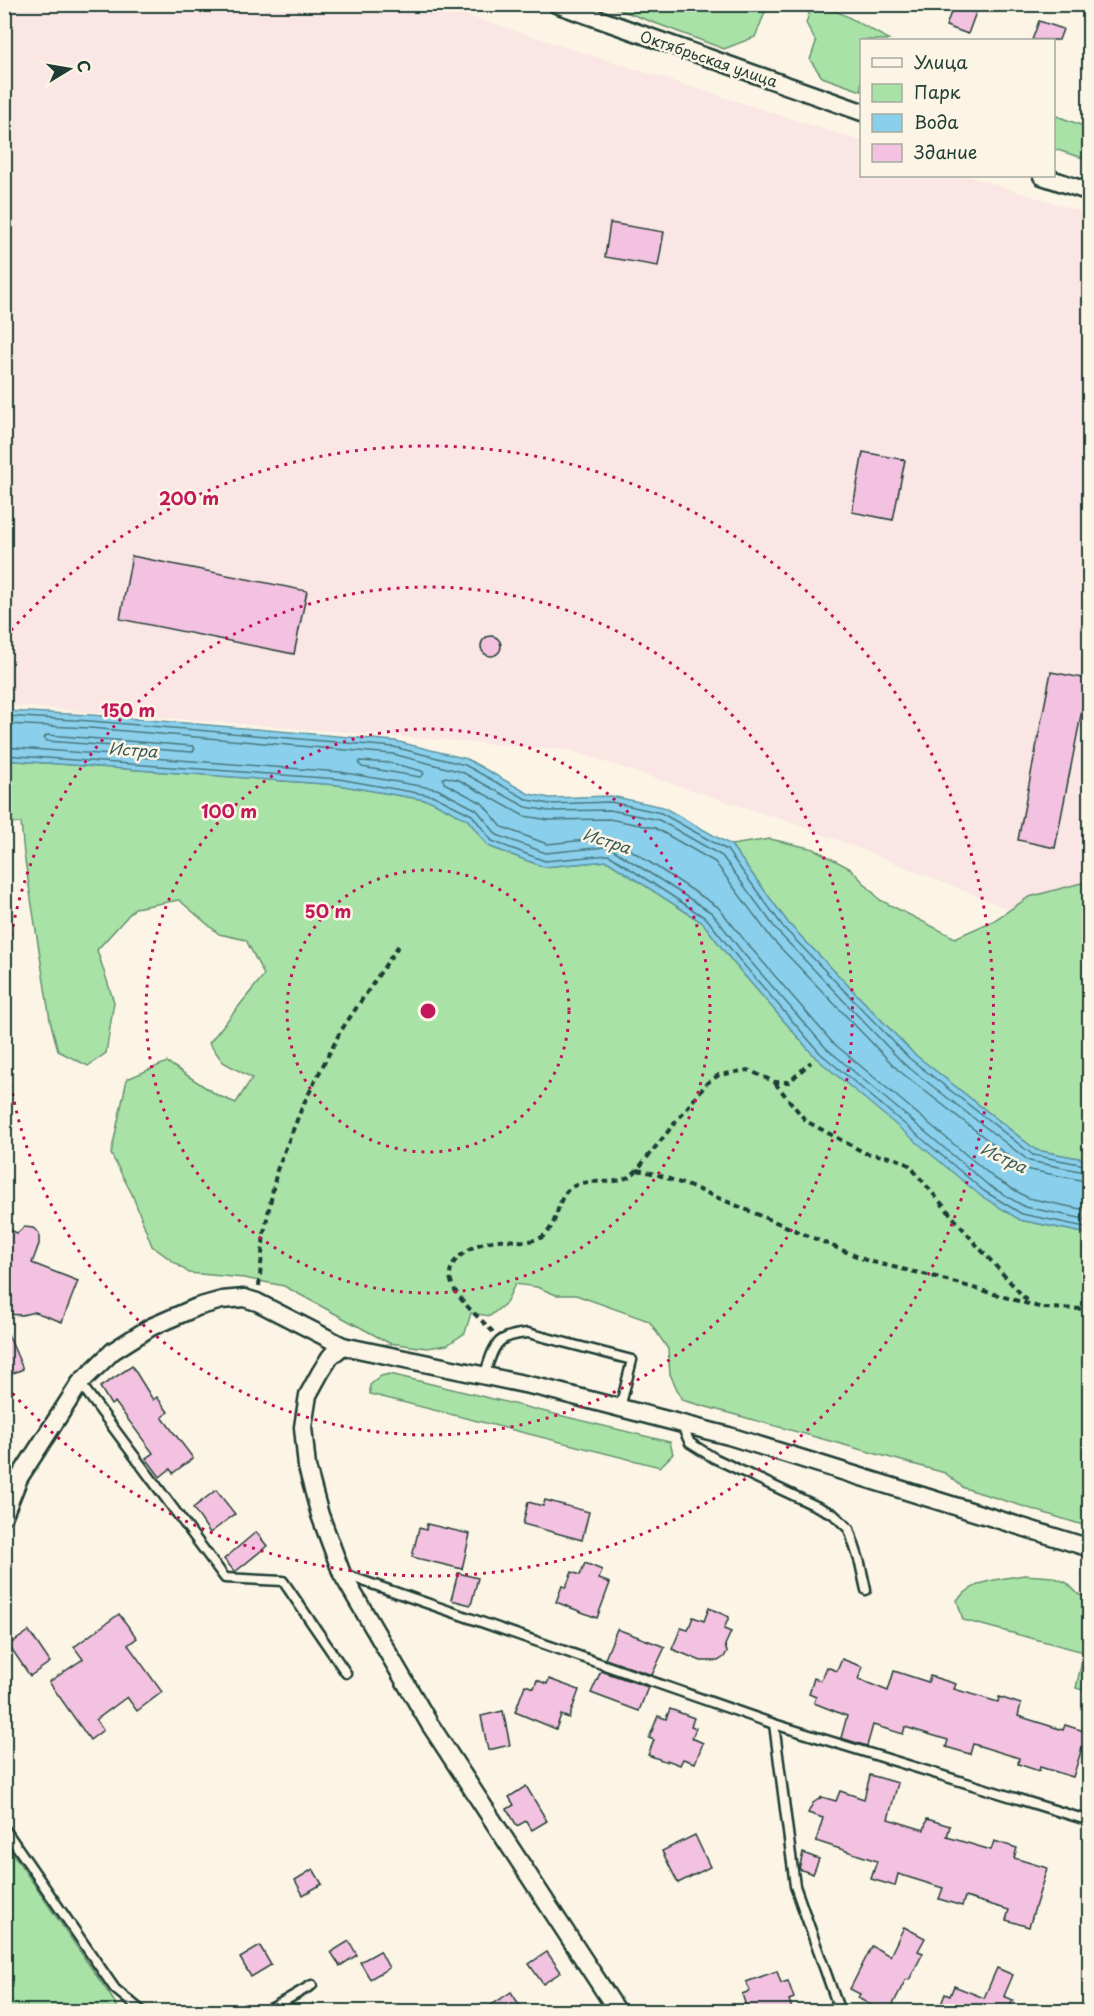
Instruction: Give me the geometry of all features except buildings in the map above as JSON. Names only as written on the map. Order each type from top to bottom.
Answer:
[{"type":"street","name":"Октябрьская улица","points":[[556,4],[860,112]]},
{"type":"street","points":[[1045,177],[1089,192]]},
{"type":"street","points":[[4,1515],[19,1478],[80,1383],[114,1351],[151,1327],[196,1307],[222,1300],[244,1298],[257,1302],[343,1346],[543,1388],[729,1436],[1089,1548]]},
{"type":"street","points":[[343,1346],[330,1357],[308,1395],[303,1427],[307,1467],[317,1505],[342,1574],[429,1724],[618,2012]]},
{"type":"lane","points":[[484,1376],[500,1339],[528,1333],[632,1360],[620,1408]]},
{"type":"lane","points":[[80,1383],[225,1578],[284,1581],[346,1673]]},
{"type":"lane","points":[[681,1424],[690,1443],[706,1453],[833,1514],[849,1529],[866,1590]]},
{"type":"lane","points":[[342,1574],[774,1724],[1089,1821]]},
{"type":"lane","points":[[774,1724],[795,1886],[840,2012]]},
{"type":"lane","points":[[4,1828],[115,1989],[143,2012]]},
{"type":"lane","points":[[262,2012],[312,1985]]},
{"type":"path","points":[[257,1302],[264,1233],[281,1159],[303,1105],[340,1032],[399,945]]},
{"type":"path","points":[[500,1339],[453,1290],[449,1276],[453,1262],[477,1245],[498,1240],[527,1242],[541,1238],[551,1228],[558,1215],[561,1200],[570,1188],[583,1182],[626,1178],[637,1170],[707,1083],[719,1075],[748,1070],[775,1082],[789,1082],[811,1062]]},
{"type":"path","points":[[775,1082],[806,1121],[865,1153],[895,1158],[909,1165],[1030,1304]]},
{"type":"path","points":[[637,1170],[656,1174],[702,1191],[868,1261],[936,1277],[1042,1308],[1089,1309]]},
{"type":"shaded area","points":[[4,5],[434,5],[860,141],[860,177],[971,177],[1089,214],[1089,941],[805,827],[568,750],[5,705]]},
{"type":"green space","points":[[607,5],[768,5],[755,37],[724,49]]},
{"type":"green space","points":[[812,5],[820,6],[840,13],[888,39],[860,39],[860,91],[822,77],[810,60],[816,42],[806,23]]},
{"type":"green space","points":[[1055,115],[1089,128],[1089,160],[1055,149]]},
{"type":"green space","points":[[5,760],[338,785],[431,801],[468,820],[488,846],[544,867],[607,861],[703,923],[732,961],[816,1058],[888,1117],[1020,1220],[1089,1234],[1089,1527],[964,1488],[945,1473],[682,1400],[670,1374],[668,1349],[649,1321],[576,1295],[556,1295],[537,1287],[515,1284],[506,1303],[490,1316],[471,1313],[465,1333],[447,1345],[427,1348],[389,1343],[284,1286],[244,1278],[189,1273],[152,1246],[132,1194],[111,1154],[127,1079],[167,1062],[217,1095],[236,1103],[252,1078],[223,1062],[209,1043],[264,975],[246,940],[219,934],[179,900],[135,908],[97,950],[114,1002],[106,1053],[88,1066],[58,1051],[50,1020],[21,823],[5,822]]},
{"type":"green space","points":[[770,839],[814,849],[851,869],[880,900],[955,938],[993,921],[1029,897],[1089,881],[1089,1160],[1036,1150],[913,1053],[789,924],[731,845]]},
{"type":"green space","points":[[390,1374],[670,1442],[673,1454],[660,1467],[370,1394],[370,1385],[381,1376]]},
{"type":"green space","points":[[1024,1575],[1053,1577],[1067,1583],[1078,1594],[1089,1599],[1089,1692],[1076,1688],[1084,1652],[963,1620],[957,1600],[964,1593],[980,1584]]},
{"type":"green space","points":[[5,1842],[114,2001],[119,2011],[5,2011]]},
{"type":"water","name":"Истра","points":[[5,711],[91,715],[395,741],[467,759],[529,794],[550,798],[611,796],[663,807],[731,845],[789,924],[913,1053],[1036,1150],[1089,1160],[1089,1234],[1020,1220],[981,1196],[816,1058],[732,961],[703,923],[607,861],[544,867],[488,846],[468,820],[431,801],[338,785],[5,760]]}]
